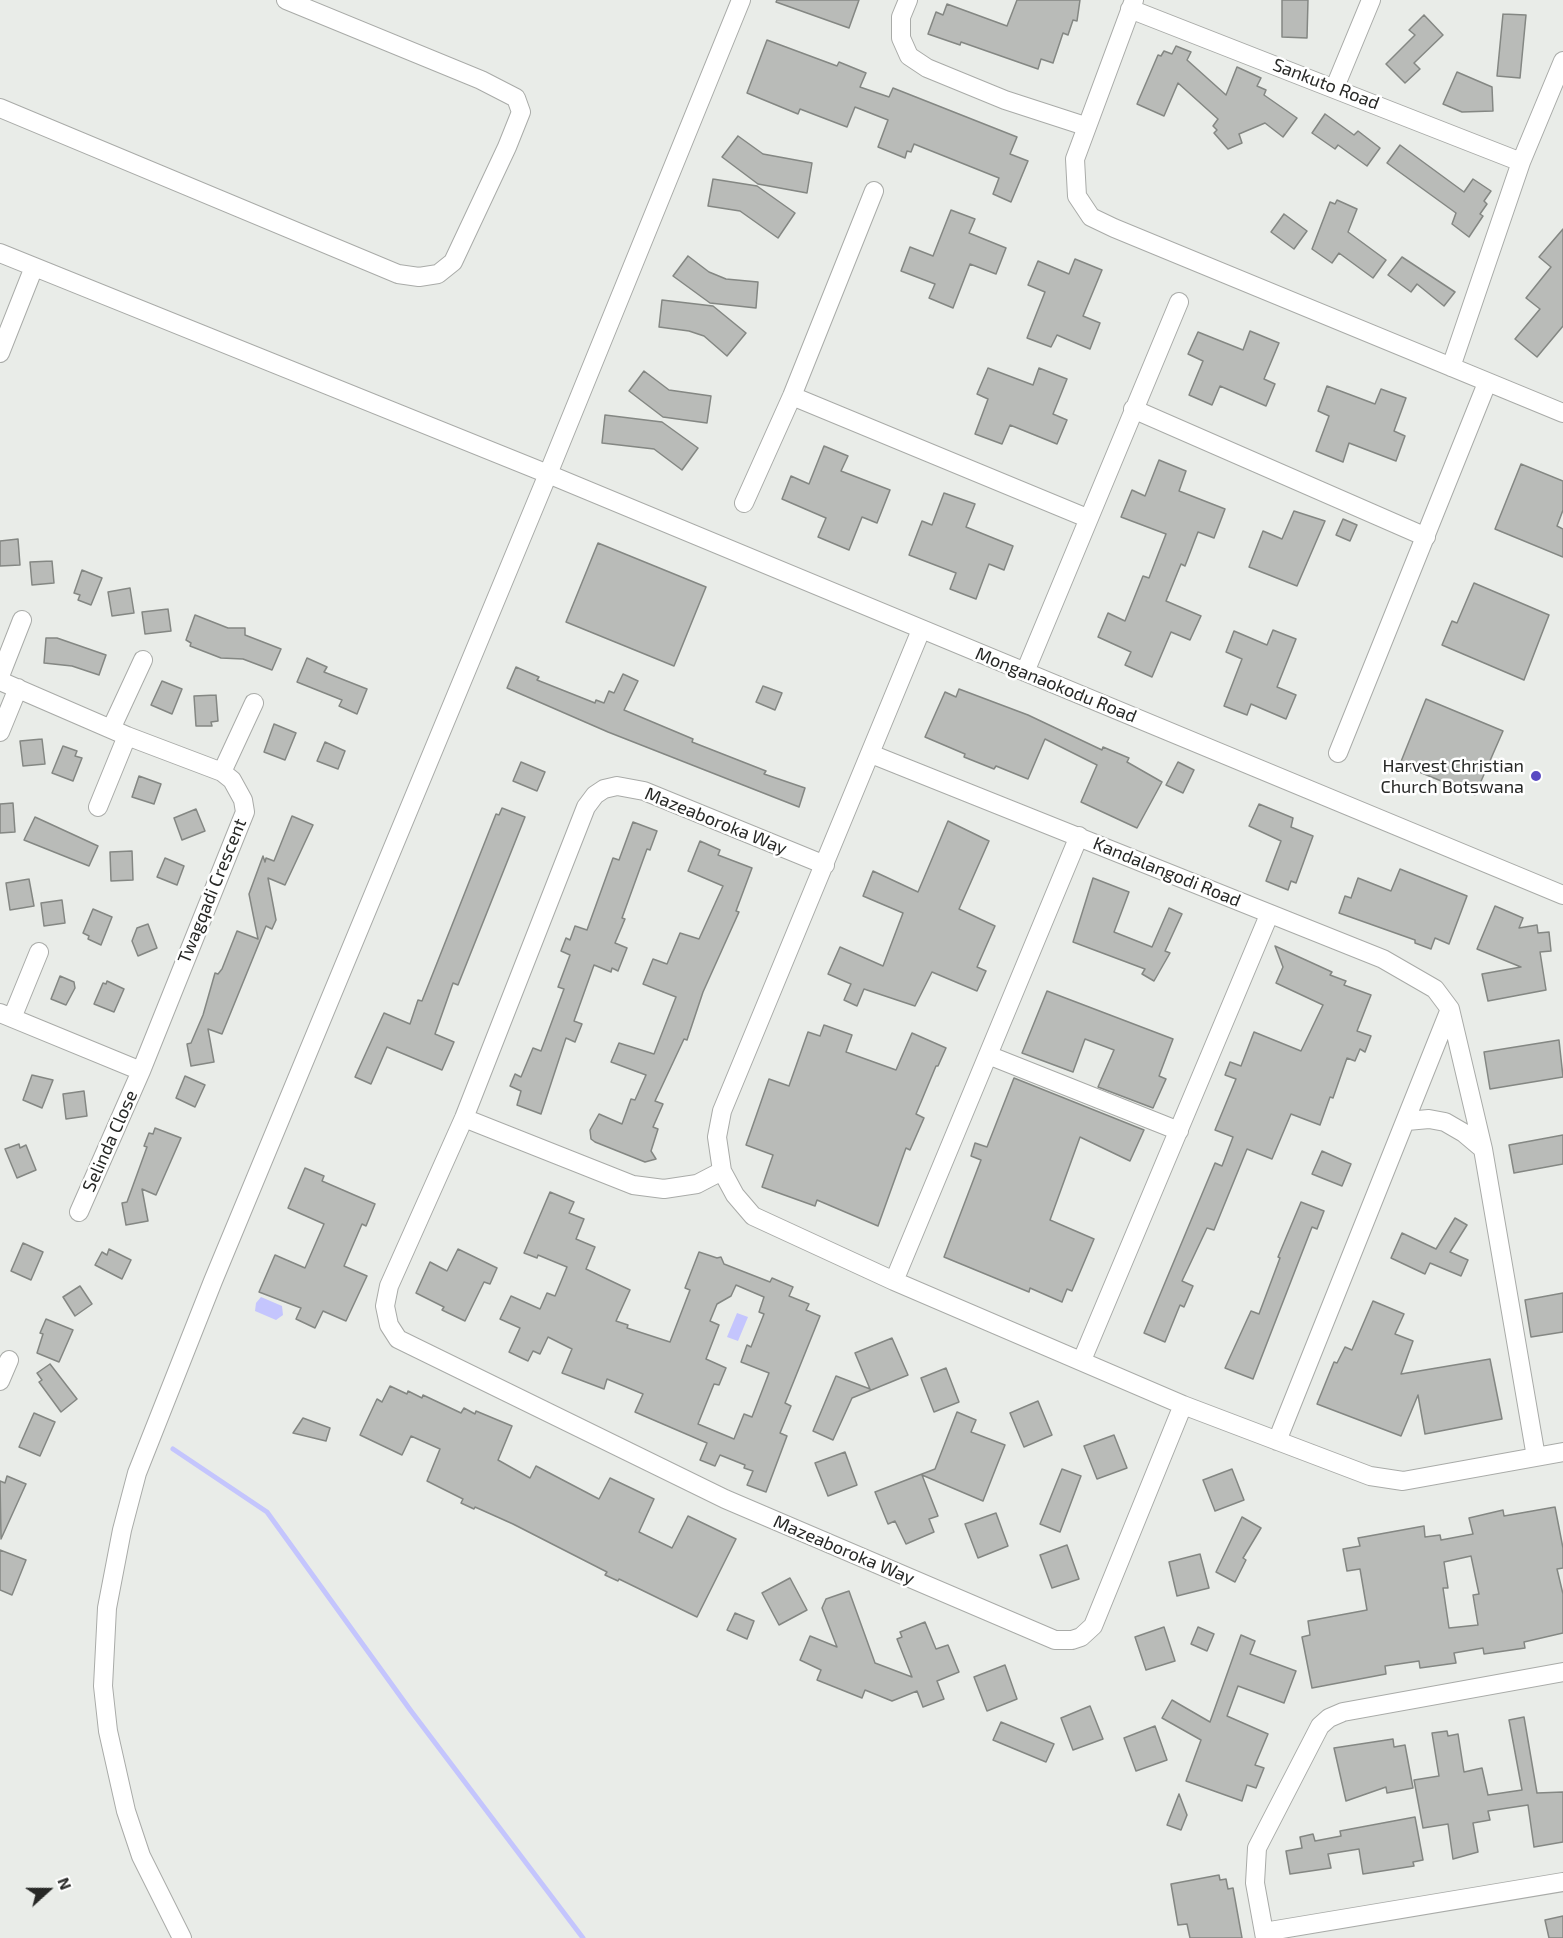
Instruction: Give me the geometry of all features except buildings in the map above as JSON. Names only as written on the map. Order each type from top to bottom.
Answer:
[{"type":"street","points":[[0,108],[398,274],[419,277],[438,274],[453,262],[462,246],[507,147],[521,112],[516,98],[481,81],[286,0]]},
{"type":"street","points":[[182,1938],[141,1856],[126,1811],[108,1731],[104,1686],[107,1608],[122,1530],[137,1473],[192,1333],[548,474],[741,0]]},
{"type":"street","points":[[908,0],[901,16],[901,38],[909,56],[927,68],[1005,100],[1085,126]]},
{"type":"street","points":[[1335,87],[1371,0]]},
{"type":"street","points":[[1132,4],[1085,126],[1075,159],[1074,175],[1077,196],[1091,216],[1114,228],[1563,413]]},
{"type":"street","name":"Sankuto Road","points":[[1132,4],[1521,162]]},
{"type":"street","points":[[1451,367],[1521,162],[1563,61]]},
{"type":"street","points":[[744,503],[792,396],[874,191]]},
{"type":"street","name":"Monganaokodu Road","points":[[0,253],[548,474],[1563,895]]},
{"type":"street","points":[[0,353],[34,267]]},
{"type":"street","points":[[1025,672],[1087,518],[1179,302]]},
{"type":"street","points":[[1338,753],[1487,383]]},
{"type":"street","points":[[792,396],[1087,518]]},
{"type":"street","points":[[1134,409],[1426,537]]},
{"type":"street","points":[[0,676],[22,620]]},
{"type":"street","points":[[921,630],[722,1111],[717,1137],[722,1171],[735,1195],[753,1216],[894,1281],[1183,1405],[1370,1476],[1403,1481],[1563,1452]]},
{"type":"street","points":[[98,807],[119,732],[143,660]]},
{"type":"street","name":"Twagqadi Crescent","points":[[0,681],[119,732],[222,772],[240,791],[245,812],[141,1071]]},
{"type":"street","points":[[0,732],[18,688]]},
{"type":"street","points":[[222,772],[254,703]]},
{"type":"street","name":"Kandalangodi Road","points":[[871,754],[1383,959],[1435,989],[1450,1009]]},
{"type":"street","name":"Mazeaboroka Way","points":[[825,865],[644,791],[617,786],[604,789],[594,795],[586,807],[464,1118],[389,1286],[385,1306],[389,1324],[398,1338],[725,1499],[1055,1640],[1072,1640],[1081,1637],[1093,1626],[1183,1405]]},
{"type":"street","points":[[894,1281],[1079,836]]},
{"type":"street","points":[[1082,1360],[1269,915]]},
{"type":"street","points":[[39,952],[6,1016],[141,1071]]},
{"type":"street","points":[[1277,1441],[1450,1009]]},
{"type":"street","points":[[1450,1009],[1483,1149],[1536,1457]]},
{"type":"street","points":[[988,1055],[1179,1131]]},
{"type":"street","name":"Selinda Close","points":[[79,1212],[141,1071]]},
{"type":"street","points":[[464,1118],[633,1185],[664,1189],[697,1184],[722,1171]]},
{"type":"street","points":[[1407,1121],[1429,1119],[1445,1122],[1464,1132],[1483,1149]]},
{"type":"street","points":[[0,1381],[9,1360]]},
{"type":"street","points":[[1563,1672],[1343,1712],[1329,1718],[1320,1726],[1257,1848],[1255,1883],[1264,1935],[1563,1882]]},
{"type":"water","points":[[261,1297],[282,1306],[283,1315],[276,1320],[255,1311],[256,1303]]},
{"type":"water","points":[[737,1313],[748,1317],[738,1341],[727,1337]]},
{"type":"waterway","points":[[173,1449],[267,1512],[411,1711],[583,1938]]},
{"type":"place","name":"Harvest Christian Church Botswana","points":[[1536,776]]}]
